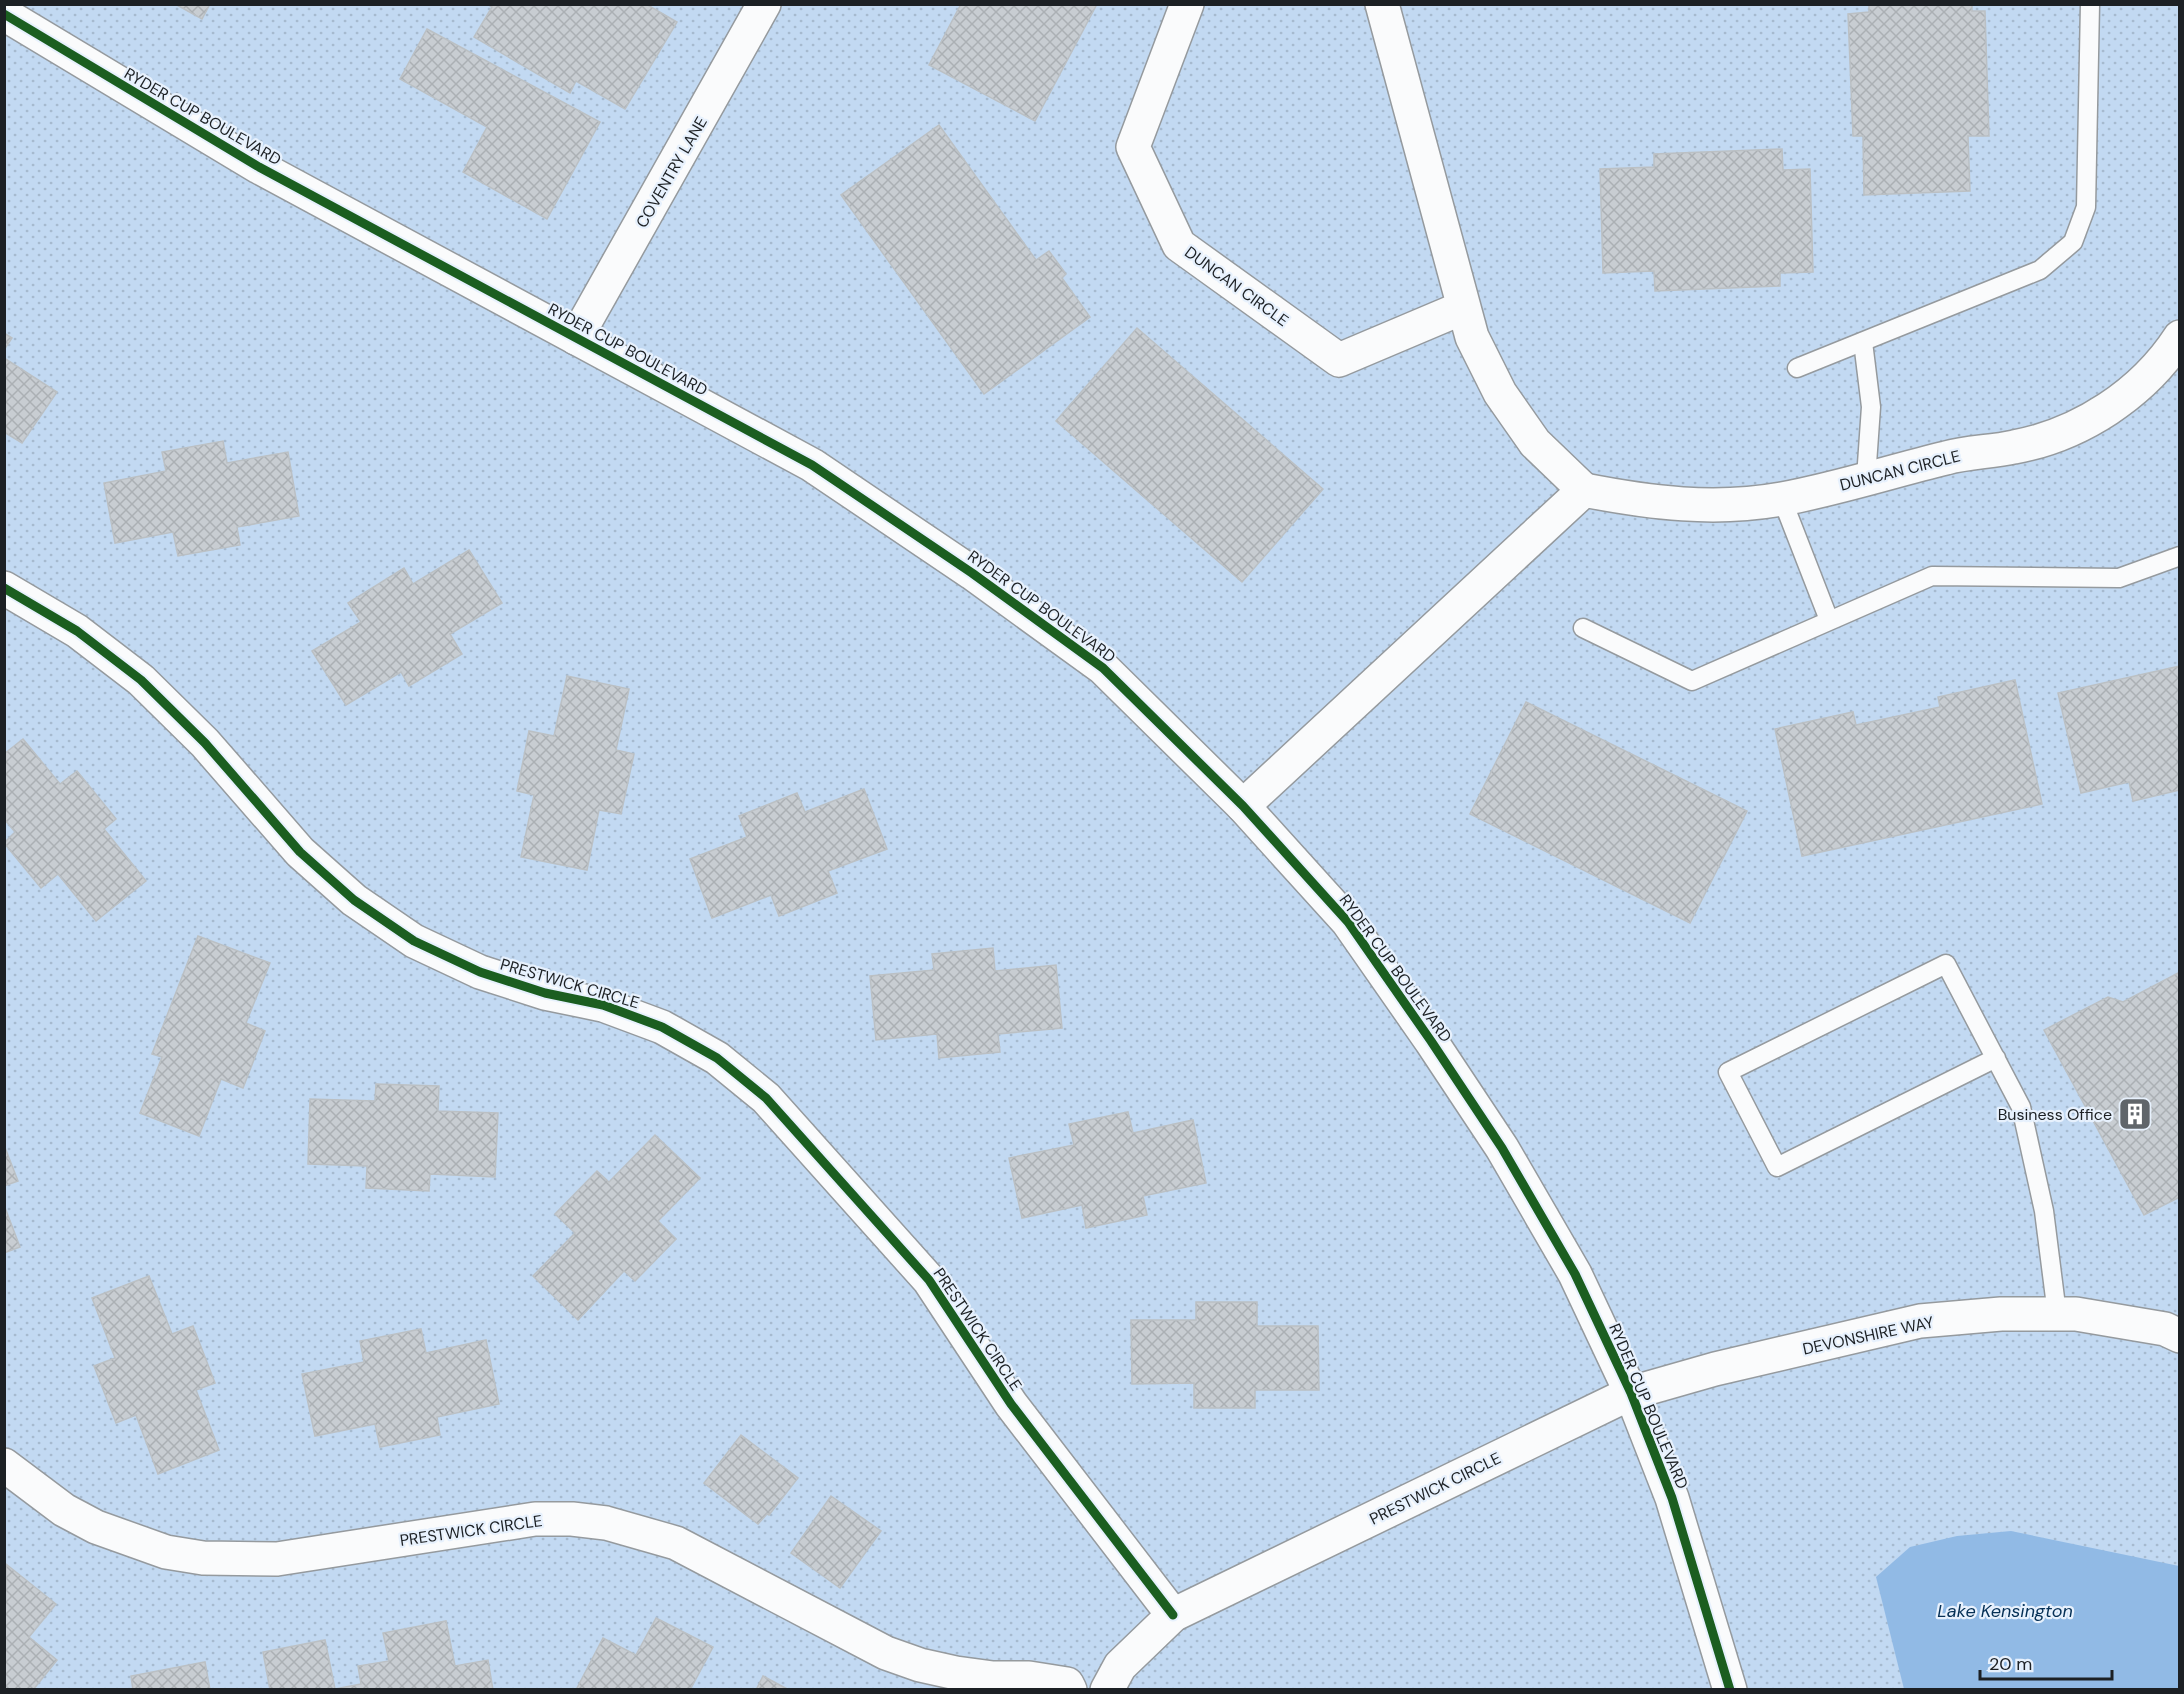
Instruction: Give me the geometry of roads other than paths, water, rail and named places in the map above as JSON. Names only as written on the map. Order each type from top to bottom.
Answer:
[{"type":"street","name":"COVENTRY LANE","points":[[576,338],[764,4]]},
{"type":"street","name":"DUNCAN CIRCLE","points":[[1187,4],[1133,147],[1179,245],[1339,360],[1462,308]]},
{"type":"street","points":[[1243,806],[1584,490],[1535,443],[1500,393],[1472,337],[1462,308],[1382,4]]},
{"type":"street","name":"RYDER CUP BOULEVARD","points":[[4,14],[260,167],[812,465],[972,573],[1104,668],[1243,806],[1348,922],[1438,1050],[1502,1148],[1575,1274],[1631,1393],[1672,1498],[1731,1689]]},
{"type":"street","name":"DUNCAN CIRCLE","points":[[1584,490],[1652,503],[1722,505],[1782,499],[1949,457],[2045,440],[2075,428],[2129,393],[2153,370],[2180,336]]},
{"type":"street","name":"PRESTWICK CIRCLE","points":[[4,588],[77,631],[141,680],[205,744],[300,852],[354,900],[414,941],[480,972],[545,993],[603,1005],[662,1027],[717,1058],[766,1098],[929,1280],[1011,1404],[1173,1615]]},
{"type":"street","name":"DEVONSHIRE WAY","points":[[1631,1393],[1715,1369],[1920,1321],[2001,1314],[2076,1314],[2165,1329],[2180,1336]]},
{"type":"street","name":"PRESTWICK CIRCLE","points":[[1107,1689],[1120,1666],[1173,1615],[1631,1393]]},
{"type":"street","name":"PRESTWICK CIRCLE","points":[[4,1465],[64,1510],[96,1527],[166,1552],[203,1558],[277,1559],[535,1519],[606,1523],[676,1543],[885,1653],[956,1673],[993,1678],[1029,1678],[1067,1684],[1070,1689]]},
{"type":"lane","points":[[1797,368],[2040,270],[2073,242],[2086,207],[2090,4]]},
{"type":"lane","points":[[1863,342],[1871,407],[1866,478]]},
{"type":"lane","points":[[1782,499],[1829,620]]},
{"type":"lane","points":[[1583,628],[1692,681],[1932,576],[2119,578],[2180,556]]},
{"type":"lane","points":[[1996,1058],[1777,1167],[1728,1072],[1947,964],[1996,1058],[2021,1107],[2044,1211],[2057,1314]]},
{"type":"water","name":"Lake Kensington","points":[[2011,1531],[2179,1566],[2179,1689],[1904,1689],[1876,1577],[1910,1547],[1957,1536]]},
{"type":"place","name":"Business Office","points":[[2135,1114]]}]
